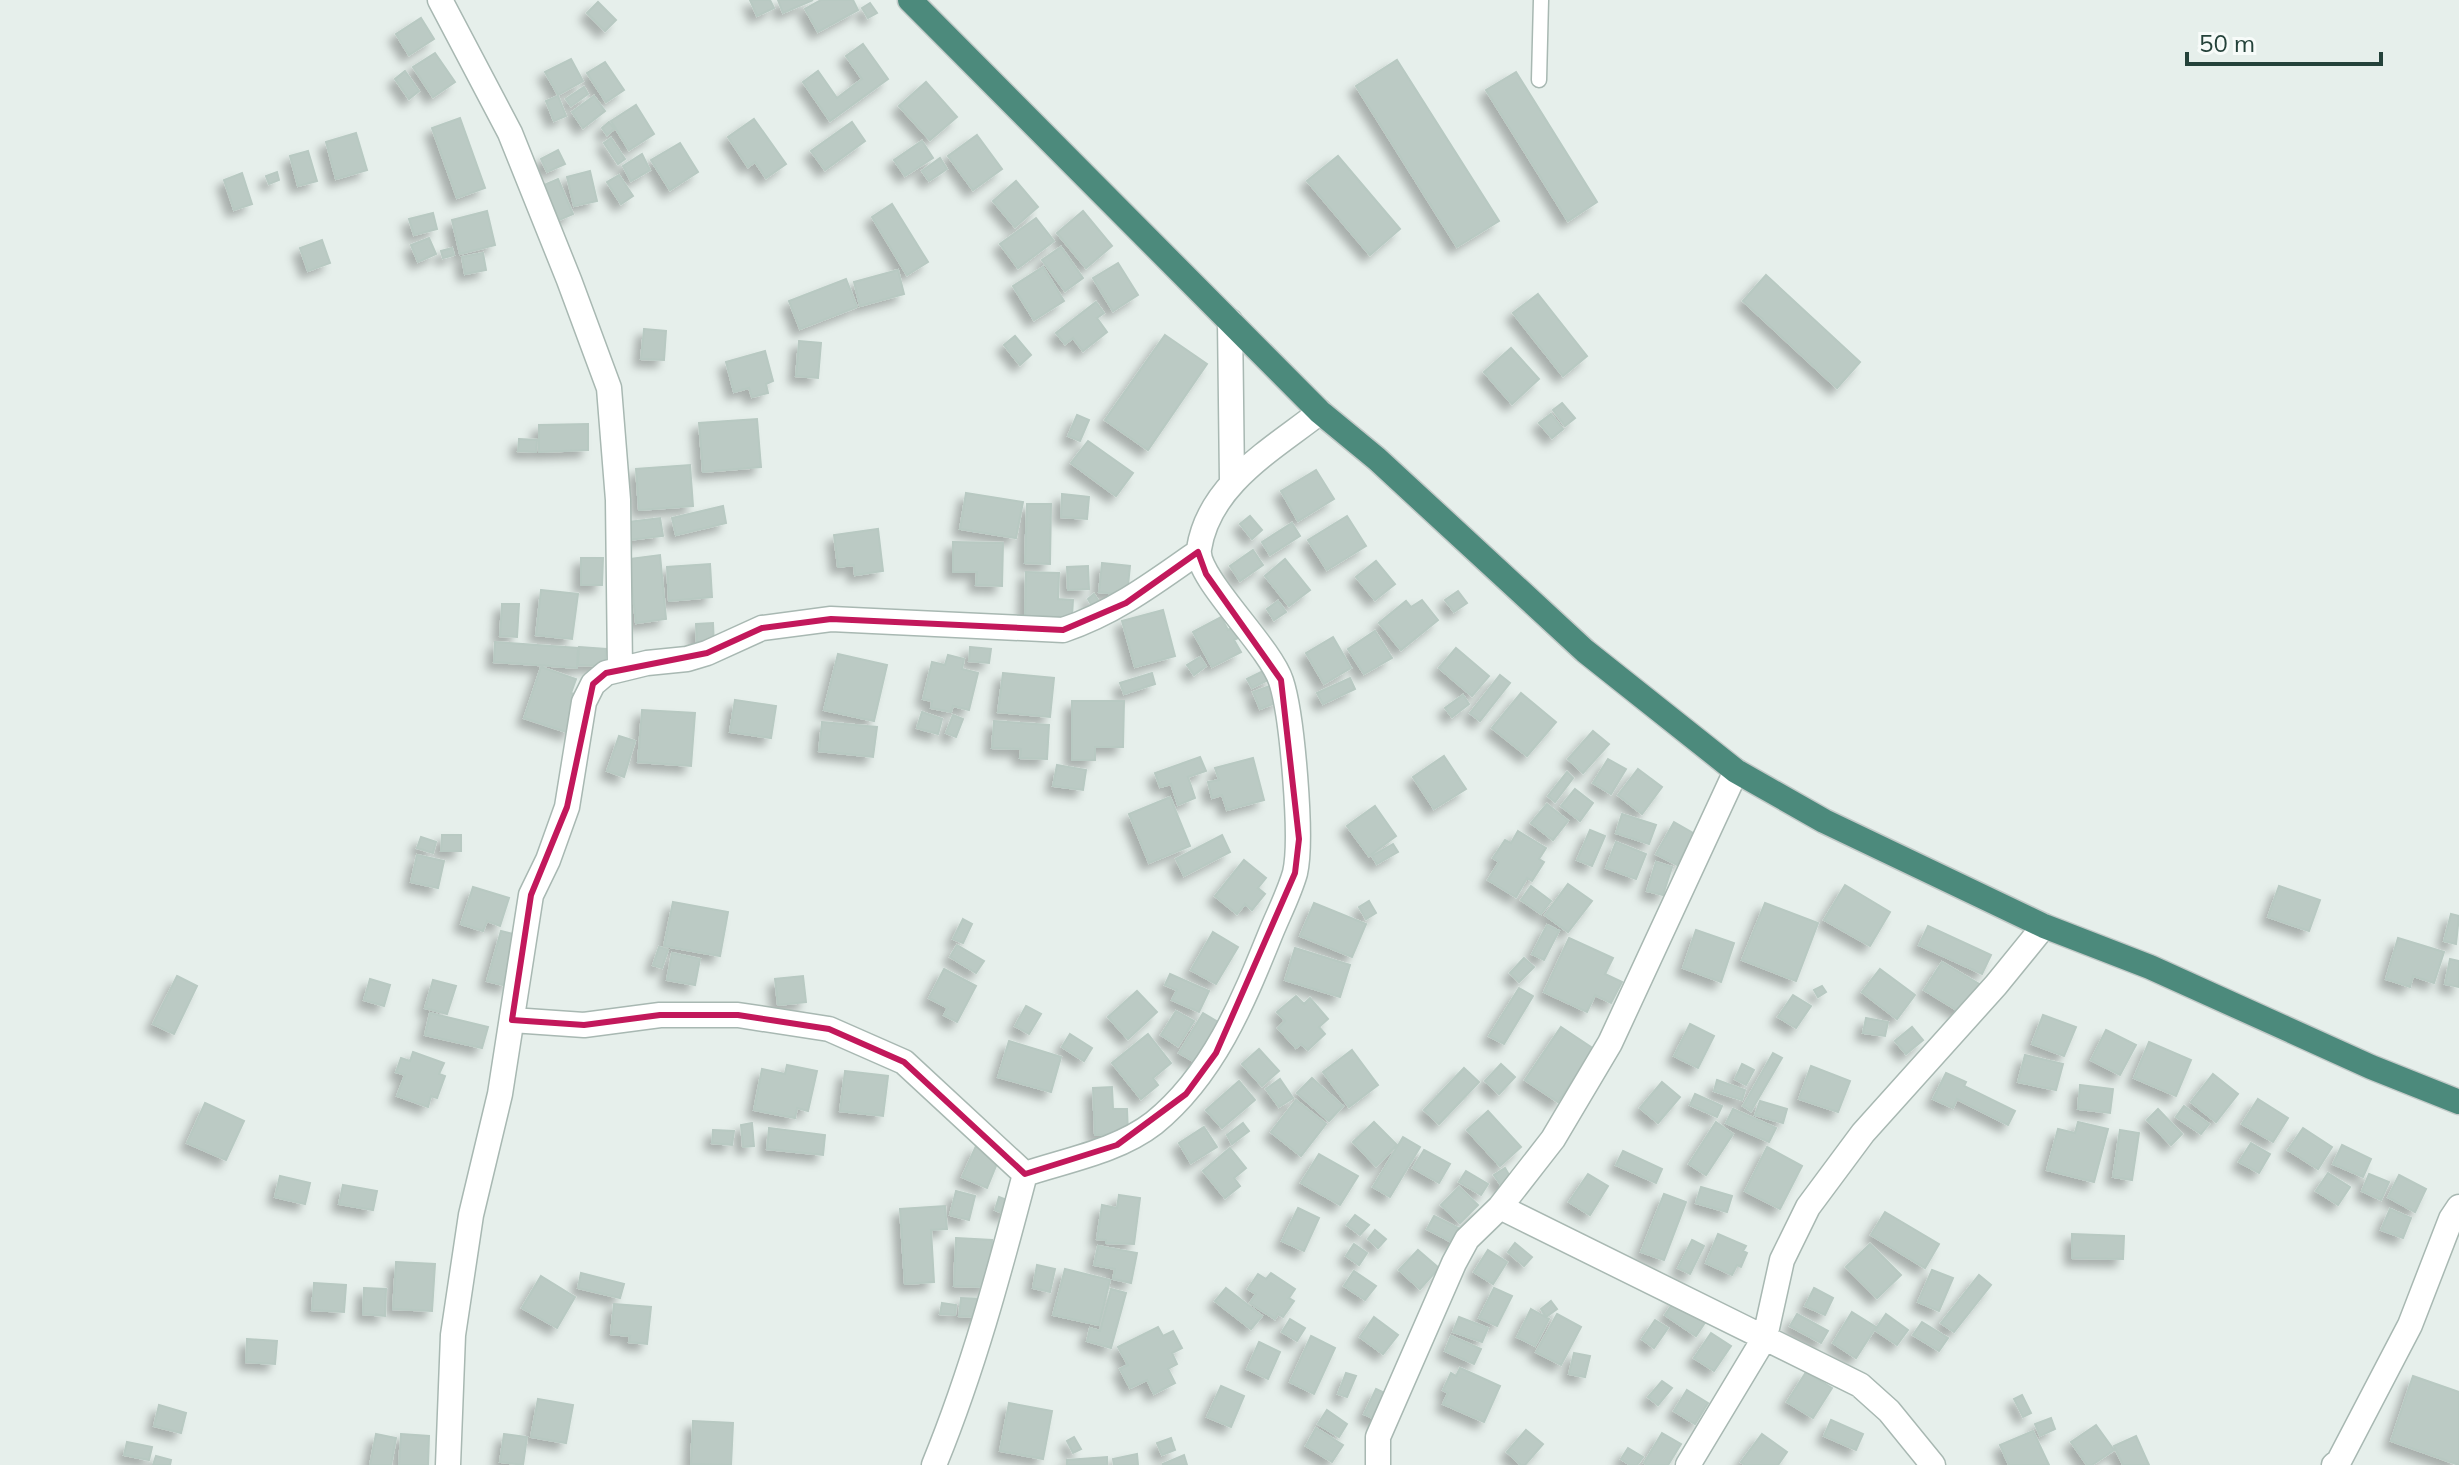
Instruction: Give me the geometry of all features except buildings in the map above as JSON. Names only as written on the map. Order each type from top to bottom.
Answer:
[{"type":"highway","points":[[910,0],[1320,412],[1377,459],[1585,651],[1736,771],[1824,821],[2044,926],[2150,967],[2371,1067],[2459,1102]]},
{"type":"street","points":[[440,0],[510,133],[609,388],[618,500],[620,669]]},
{"type":"street","points":[[1230,321],[1232,481]]},
{"type":"street","points":[[1025,1174],[1117,1145],[1151,1125],[1186,1094],[1222,1039],[1256,969],[1295,873],[1299,839],[1288,710],[1281,680],[1266,651],[1206,574],[1198,552],[1207,520],[1232,481],[1320,412]]},
{"type":"street","points":[[448,1465],[453,1335],[471,1215],[500,1094],[531,895],[548,860],[567,807],[584,702],[593,684],[606,673],[620,669],[707,653],[762,628],[831,619],[1063,630],[1096,619],[1126,603],[1198,552]]},
{"type":"street","points":[[1378,1465],[1378,1437],[1454,1263],[1467,1239],[1500,1207],[1553,1139],[1610,1043],[1736,771]]},
{"type":"street","points":[[1688,1465],[1765,1337],[1782,1260],[1808,1207],[1863,1133],[1996,985],[2044,926]]},
{"type":"street","points":[[512,1020],[584,1025],[660,1015],[738,1015],[829,1029],[904,1062],[1025,1174]]},
{"type":"street","points":[[934,1465],[960,1401],[985,1325],[1025,1174]]},
{"type":"street","points":[[1500,1207],[1860,1385],[1889,1411],[1933,1465]]},
{"type":"street","points":[[2334,1465],[2410,1325],[2451,1219],[2459,1207]]},
{"type":"lane","points":[[1539,80],[1541,0]]},
{"type":"highlighted area","points":[[1198,552],[1206,574],[1281,680],[1299,839],[1295,873],[1216,1053],[1186,1094],[1117,1145],[1025,1174],[904,1062],[829,1029],[738,1015],[660,1015],[584,1025],[512,1020],[531,895],[567,807],[593,684],[606,673],[707,653],[762,628],[831,619],[1063,630],[1126,603]]}]
